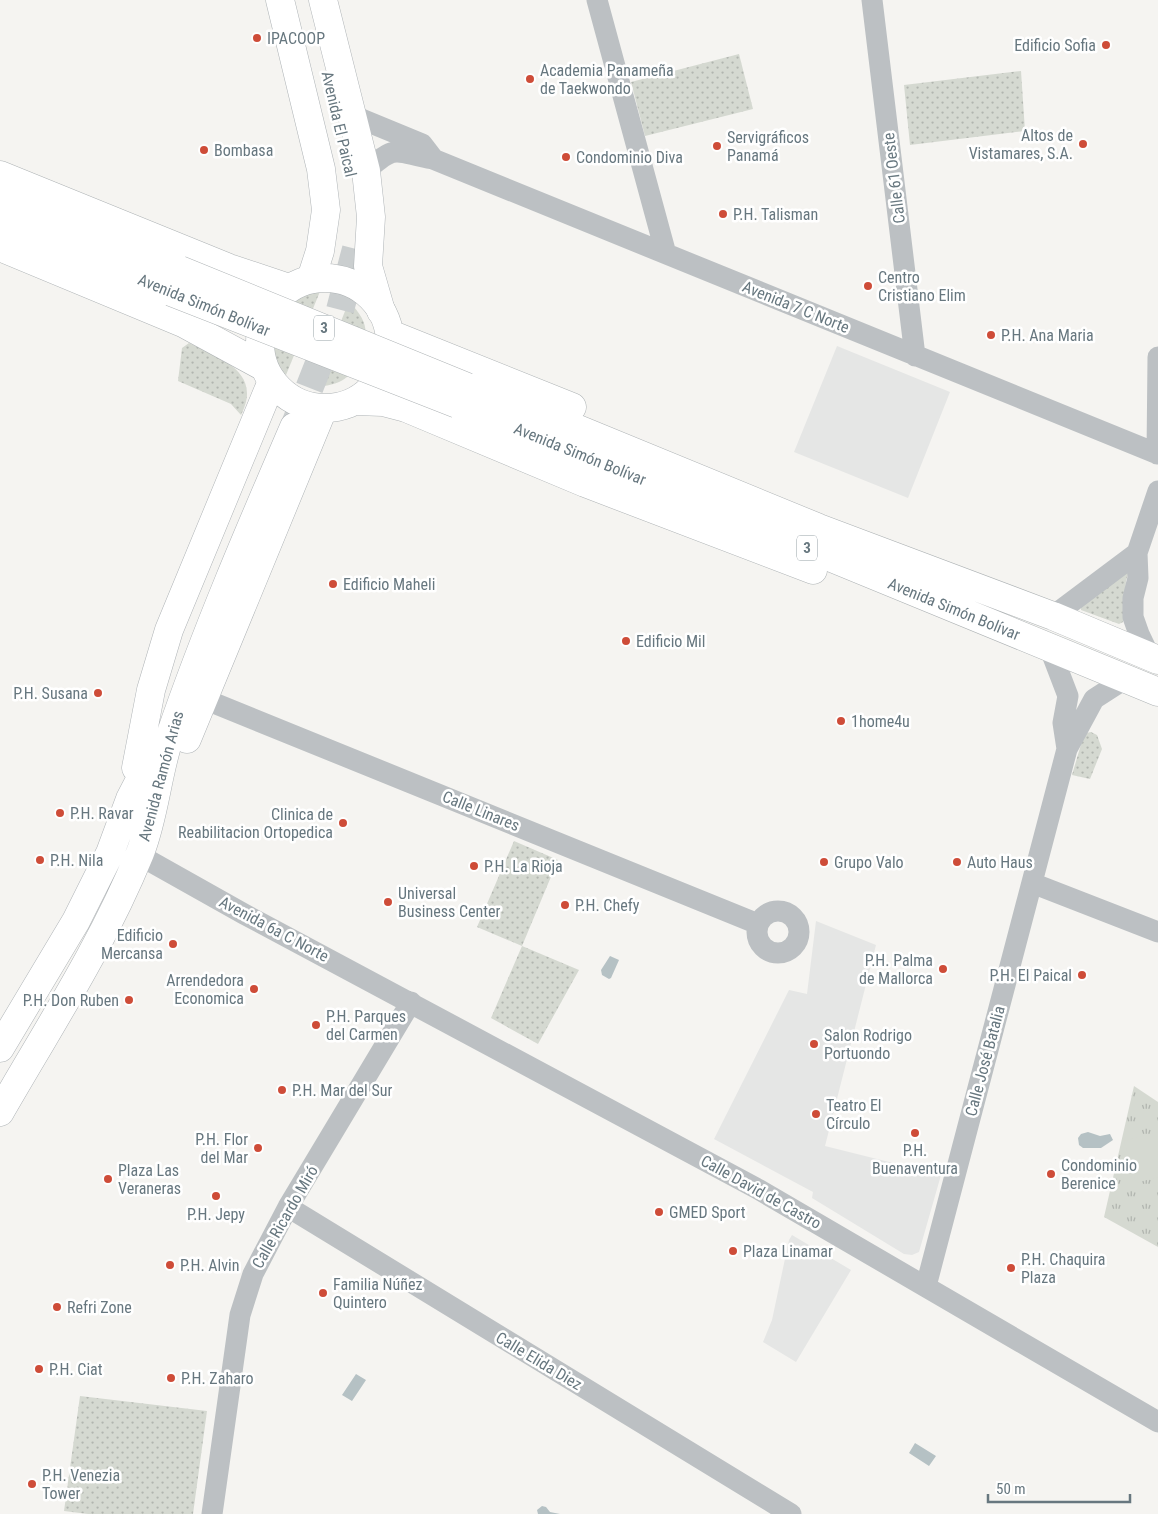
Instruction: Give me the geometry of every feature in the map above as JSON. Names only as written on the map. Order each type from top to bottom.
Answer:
[{"type":"main road","points":[[130,798],[151,690],[169,630],[268,374],[261,355],[261,329],[271,306],[300,284],[320,251],[326,210],[321,169],[280,0]]},
{"type":"main road","name":"Avenida El Paical","points":[[293,0],[338,179],[348,248],[352,175],[309,0]]},
{"type":"main road","points":[[0,175],[175,282],[207,334],[268,374],[286,396],[304,405],[323,409],[340,407],[356,401],[372,389],[383,373],[389,354],[386,323],[368,266],[371,217],[366,171],[324,0]]},
{"type":"main road","name":"Avenida Simón Bolívar","points":[[0,197],[175,282]]},
{"type":"main road","name":"Avenida Simón Bolívar","points":[[0,222],[175,282],[460,396],[985,622],[1158,692]]},
{"type":"main road","points":[[0,247],[175,282],[300,284],[335,279],[357,286],[371,297],[386,323],[460,396]]},
{"type":"main road","points":[[356,401],[383,402],[406,408],[460,396]]},
{"type":"main road","name":"Avenida Simón Bolívar","points":[[460,396],[568,425],[818,528],[1054,616],[1154,659]]},
{"type":"main road","points":[[151,823],[323,409]]},
{"type":"main road","name":"Avenida Ramón Arias","points":[[0,1112],[97,945],[139,855],[151,823],[168,743],[200,650],[286,424],[184,644],[166,693],[143,774],[130,798],[110,853],[76,921],[1,1043]]},
{"type":"street","points":[[597,0],[666,254]]},
{"type":"street","name":"Calle 61 Oeste","points":[[872,0],[915,356]]},
{"type":"street","name":"Avenida 7 C Norte","points":[[354,116],[422,144],[433,159]]},
{"type":"street","name":"Avenida 7 C Norte","points":[[366,171],[384,155],[397,151],[433,159],[1158,454]]},
{"type":"street","points":[[1158,357],[1158,454]]},
{"type":"street","points":[[1154,659],[1139,634],[1133,617],[1133,598],[1138,578],[1137,553],[1158,490]]},
{"type":"street","points":[[1054,616],[1137,553]]},
{"type":"street","name":"Calle José Batalia","points":[[1050,649],[1068,696],[1063,723],[1067,749]]},
{"type":"street","name":"Calle José Batalia","points":[[926,1286],[1067,749],[1094,699],[1125,680]]},
{"type":"street","name":"Calle Linares","points":[[204,698],[758,924]]},
{"type":"street","name":"Avenida 6a C Norte","points":[[139,855],[244,914],[411,1002]]},
{"type":"street","points":[[1032,883],[1158,932]]},
{"type":"street","name":"Calle Ricardo Miró","points":[[212,1514],[240,1315],[252,1274],[288,1207],[411,1002]]},
{"type":"street","name":"Calle David de Castro","points":[[411,1002],[741,1180],[1157,1418]]},
{"type":"street","points":[[1,1043],[31,1058]]},
{"type":"street","name":"Calle Elida Diez","points":[[288,1207],[791,1514]]},
{"type":"shaded area","points":[[837,346],[950,392],[908,498],[794,452]]},
{"type":"shaded area","points":[[816,921],[876,945],[825,1146],[941,1175],[919,1252],[912,1255],[904,1254],[812,1198],[813,1192],[714,1139],[789,990],[807,994]]},
{"type":"shaded area","points":[[610,956],[619,960],[609,979],[602,975],[601,970]]},
{"type":"shaded area","points":[[1088,1132],[1100,1136],[1110,1134],[1113,1140],[1101,1148],[1083,1148],[1079,1145],[1078,1138],[1081,1134]]},
{"type":"shaded area","points":[[792,1235],[851,1270],[796,1362],[763,1342],[772,1320],[789,1240]]},
{"type":"shaded area","points":[[356,1374],[366,1380],[352,1401],[342,1395]]},
{"type":"shaded area","points":[[915,1443],[936,1456],[929,1466],[909,1453]]},
{"type":"shaded area","points":[[542,1506],[546,1507],[550,1512],[560,1514],[538,1514],[537,1510]]},
{"type":"green space","points":[[739,54],[753,109],[645,136],[631,82]]},
{"type":"green space","points":[[1021,71],[1025,131],[910,145],[904,85]]},
{"type":"green space","points":[[321,289],[286,375],[278,366],[269,345],[295,295],[306,290]]},
{"type":"green space","points":[[349,301],[363,320],[366,331],[364,345],[358,362],[345,379],[315,387]]},
{"type":"green space","points":[[189,343],[225,361],[235,368],[242,377],[247,388],[246,400],[241,415],[231,404],[178,381],[182,348]]},
{"type":"green space","points":[[1130,568],[1126,581],[1123,622],[1119,624],[1081,610],[1081,606]]},
{"type":"green space","points":[[1091,732],[1097,735],[1102,749],[1090,779],[1072,775],[1082,741],[1086,733]]},
{"type":"green space","points":[[514,841],[558,860],[522,946],[477,927]]},
{"type":"green space","points":[[522,946],[579,970],[538,1044],[491,1018]]},
{"type":"green space","points":[[1134,1086],[1158,1102],[1158,1247],[1104,1217]]},
{"type":"green space","points":[[1158,1132],[1158,1177],[1136,1183],[1124,1141]]},
{"type":"green space","points":[[80,1396],[207,1411],[193,1514],[88,1514],[64,1511]]},
{"type":"tunnel","points":[[294,427],[340,310],[356,249]]},
{"type":"place","name":"IPACOOP","points":[[257,38]]},
{"type":"place","name":"Edificio Sofia","points":[[1106,45]]},
{"type":"place","name":"Academia Panameña de Taekwondo","points":[[530,79]]},
{"type":"place","name":"Altos de Vistamares, S.A.","points":[[1083,144]]},
{"type":"place","name":"Servigráficos Panamá","points":[[717,146]]},
{"type":"place","name":"Bombasa","points":[[204,150]]},
{"type":"place","name":"Condominio Diva","points":[[566,157]]},
{"type":"place","name":"P.H. Talisman","points":[[723,214]]},
{"type":"place","name":"Centro Cristiano Elim","points":[[868,286]]},
{"type":"place","name":"P.H. Ana Maria","points":[[991,335]]},
{"type":"place","name":"Edificio Maheli","points":[[333,584]]},
{"type":"place","name":"Edificio Mil","points":[[626,641]]},
{"type":"place","name":"P.H. Susana","points":[[98,693]]},
{"type":"place","name":"1home4u","points":[[841,721]]},
{"type":"place","name":"P.H. Ravar","points":[[60,813]]},
{"type":"place","name":"Clinica de Reabilitacion Ortopedica","points":[[343,823]]},
{"type":"place","name":"P.H. Nila","points":[[40,860]]},
{"type":"place","name":"Grupo Valo","points":[[824,862]]},
{"type":"place","name":"Auto Haus","points":[[957,862]]},
{"type":"place","name":"P.H. La Rioja","points":[[474,866]]},
{"type":"place","name":"Universal Business Center","points":[[388,902]]},
{"type":"place","name":"P.H. Chefy","points":[[565,905]]},
{"type":"place","name":"Edificio Mercansa","points":[[173,944]]},
{"type":"place","name":"P.H. Palma de Mallorca","points":[[943,969]]},
{"type":"place","name":"P.H. El Paical","points":[[1082,975]]},
{"type":"place","name":"Arrendedora Economica","points":[[254,989]]},
{"type":"place","name":"P.H. Don Ruben","points":[[129,1000]]},
{"type":"place","name":"P.H. Parques del Carmen","points":[[316,1025]]},
{"type":"place","name":"Salon Rodrigo Portuondo","points":[[814,1044]]},
{"type":"place","name":"P.H. Mar del Sur","points":[[282,1090]]},
{"type":"place","name":"Teatro El Círculo","points":[[816,1114]]},
{"type":"place","name":"P.H. Buenaventura","points":[[915,1133]]},
{"type":"place","name":"P.H. Flor del Mar","points":[[258,1148]]},
{"type":"place","name":"Condominio Berenice","points":[[1051,1174]]},
{"type":"place","name":"Plaza Las Veraneras","points":[[108,1179]]},
{"type":"place","name":"P.H. Jepy","points":[[216,1196]]},
{"type":"place","name":"GMED Sport","points":[[659,1212]]},
{"type":"place","name":"Plaza Linamar","points":[[733,1251]]},
{"type":"place","name":"P.H. Alvin","points":[[170,1265]]},
{"type":"place","name":"P.H. Chaquira Plaza","points":[[1011,1268]]},
{"type":"place","name":"Familia Núñez Quintero","points":[[323,1293]]},
{"type":"place","name":"Refri Zone","points":[[57,1307]]},
{"type":"place","name":"P.H. Ciat","points":[[39,1369]]},
{"type":"place","name":"P.H. Zaharo","points":[[171,1378]]},
{"type":"place","name":"P.H. Venezia Tower","points":[[32,1484]]}]
